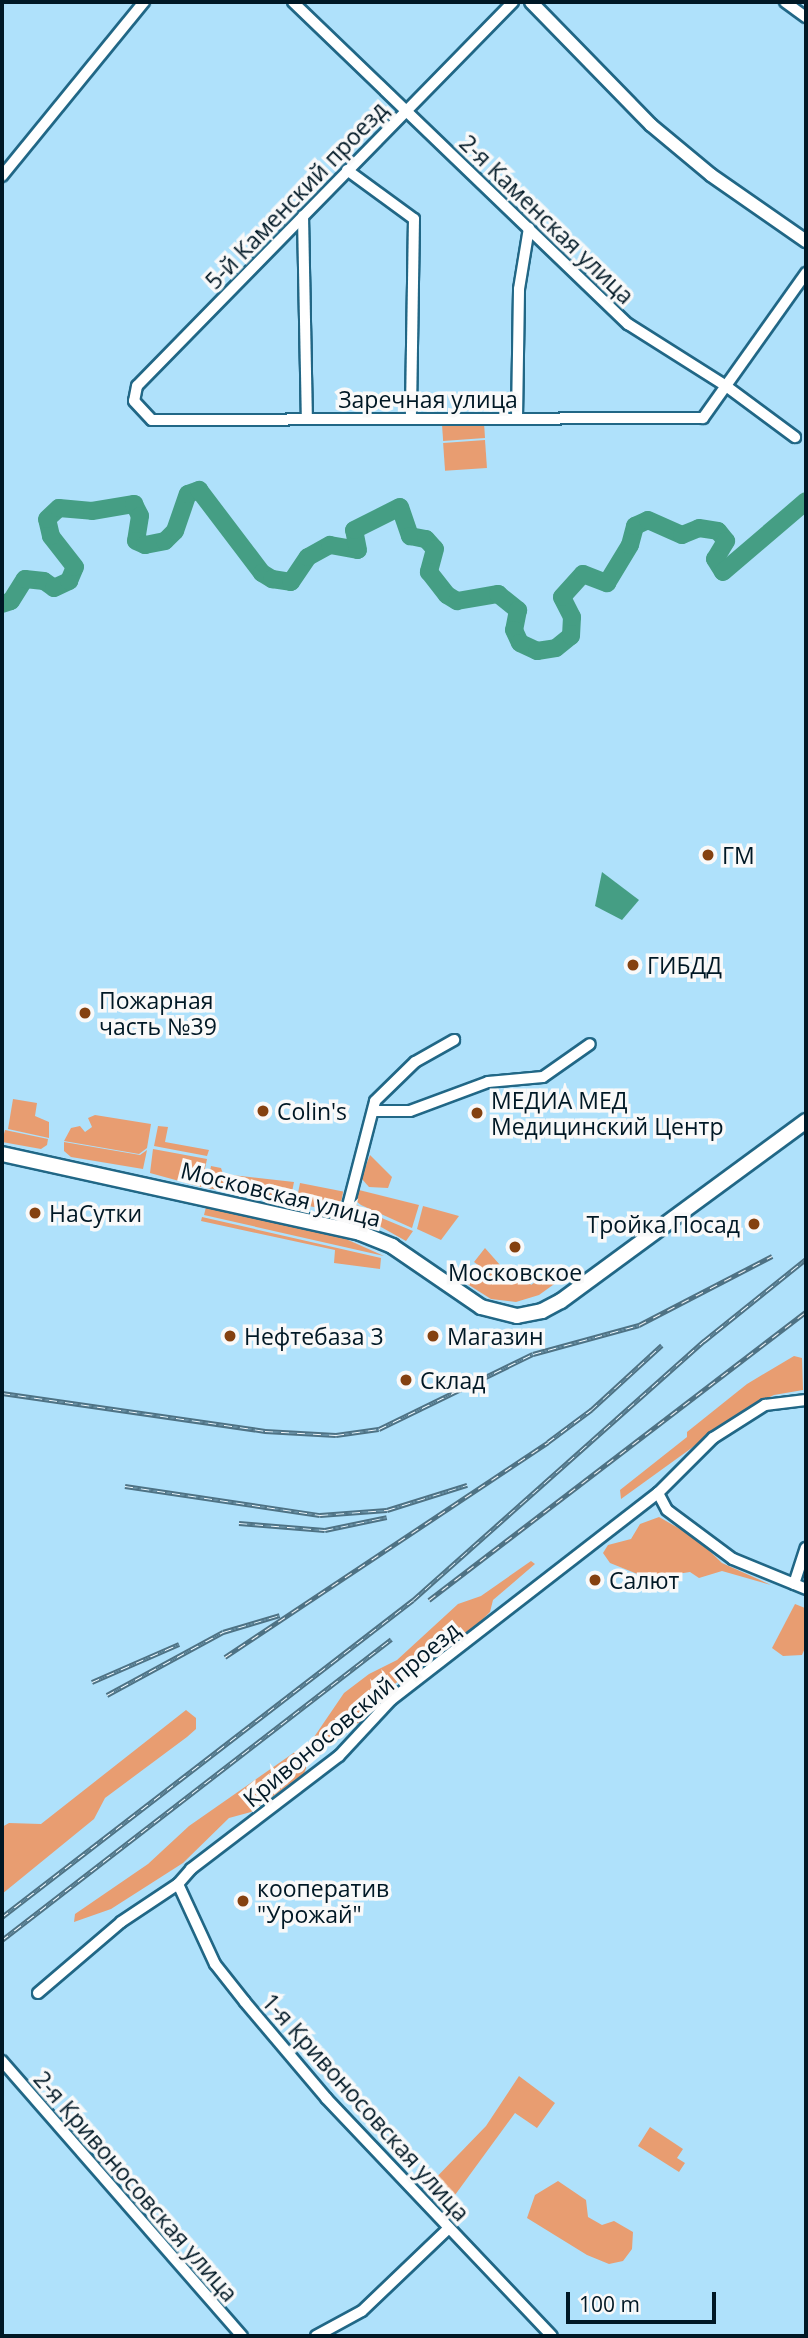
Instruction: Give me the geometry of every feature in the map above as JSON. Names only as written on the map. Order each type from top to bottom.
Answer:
[{"type":"main road","name":"Московская улица","points":[[2,1154],[342,1229],[392,1246],[481,1307],[510,1315],[536,1313],[586,1283],[806,1121]]},
{"type":"street","points":[[2,176],[144,2]]},
{"type":"street","name":"2-я Каменская улица","points":[[293,2],[628,324],[726,386],[795,437]]},
{"type":"street","name":"5-й Каменский проезд","points":[[152,420],[134,401],[137,386],[513,2]]},
{"type":"street","points":[[531,2],[651,125],[711,175],[806,241]]},
{"type":"street","points":[[785,2],[806,17]]},
{"type":"street","points":[[348,170],[414,219],[411,419]]},
{"type":"street","points":[[303,216],[307,419]]},
{"type":"street","points":[[517,418],[519,289],[529,228]]},
{"type":"street","points":[[726,386],[806,273]]},
{"type":"street","name":"Заречная улица","points":[[152,420],[704,418],[726,386]]},
{"type":"street","points":[[342,1229],[375,1101],[415,1062],[454,1040]]},
{"type":"street","points":[[373,1111],[410,1111],[488,1083],[543,1077],[590,1044]]},
{"type":"street","name":"Кривоносовский проезд","points":[[38,1993],[121,1922],[178,1884],[191,1869],[339,1756],[391,1700],[658,1493],[713,1438],[765,1405],[806,1400]]},
{"type":"street","points":[[658,1493],[667,1510],[733,1559],[806,1589]]},
{"type":"street","points":[[794,1584],[806,1548]]},
{"type":"street","name":"1-я Кривоносовская улица","points":[[178,1884],[215,1964],[326,2098],[552,2336]]},
{"type":"street","name":"2-я Кривоносовская улица","points":[[2,2061],[242,2336]]},
{"type":"street","points":[[317,2336],[362,2311],[449,2228]]},
{"type":"shaded area","points":[[484,423],[485,438],[443,441],[442,426]]},
{"type":"shaded area","points":[[485,440],[487,468],[445,471],[443,443]]},
{"type":"shaded area","points":[[602,872],[639,900],[622,920],[595,906]]},
{"type":"shaded area","points":[[13,1099],[37,1103],[35,1116],[49,1122],[49,1138],[8,1129]]},
{"type":"shaded area","points":[[95,1115],[151,1124],[147,1148],[139,1154],[64,1141],[71,1128],[80,1126],[85,1132],[92,1127],[88,1118]]},
{"type":"shaded area","points":[[158,1126],[168,1127],[165,1142],[209,1150],[207,1156],[154,1146]]},
{"type":"shaded area","points":[[5,1130],[48,1139],[47,1145],[41,1149],[2,1142]]},
{"type":"shaded area","points":[[64,1142],[140,1155],[147,1150],[143,1169],[71,1157],[64,1151]]},
{"type":"shaded area","points":[[153,1149],[207,1159],[201,1187],[150,1173]]},
{"type":"shaded area","points":[[370,1155],[392,1177],[388,1188],[369,1187],[361,1178]]},
{"type":"shaded area","points":[[211,1166],[221,1168],[223,1174],[294,1182],[290,1202],[207,1188]]},
{"type":"shaded area","points":[[300,1183],[343,1191],[339,1212],[296,1204]]},
{"type":"shaded area","points":[[359,1190],[419,1205],[412,1228],[361,1205],[356,1201]]},
{"type":"shaded area","points":[[355,1204],[413,1231],[406,1241],[356,1213]]},
{"type":"shaded area","points":[[423,1206],[459,1216],[441,1240],[417,1229]]},
{"type":"shaded area","points":[[206,1207],[346,1239],[384,1256],[204,1215]]},
{"type":"shaded area","points":[[202,1217],[381,1258],[380,1269],[334,1263],[335,1250],[201,1221]]},
{"type":"shaded area","points":[[485,1248],[508,1274],[518,1267],[531,1285],[559,1266],[564,1277],[539,1295],[516,1302],[491,1299],[464,1282],[464,1274],[481,1278],[486,1271],[474,1262]]},
{"type":"shaded area","points":[[794,1356],[802,1358],[803,1390],[774,1395],[747,1408],[621,1499],[620,1490],[687,1437],[687,1432],[747,1384]]},
{"type":"shaded area","points":[[659,1517],[696,1538],[722,1563],[771,1585],[722,1571],[699,1578],[690,1572],[677,1574],[668,1591],[650,1588],[645,1577],[610,1563],[603,1553],[608,1545],[631,1539],[640,1524]]},
{"type":"shaded area","points":[[531,1561],[535,1564],[493,1600],[490,1612],[474,1628],[389,1688],[371,1689],[362,1698],[364,1719],[311,1754],[304,1774],[251,1812],[229,1818],[183,1863],[111,1909],[74,1922],[75,1914],[148,1864],[189,1826],[312,1740],[344,1693],[369,1674],[397,1660],[458,1604],[481,1596]]},
{"type":"shaded area","points":[[795,1604],[805,1608],[806,1646],[802,1655],[783,1656],[772,1648]]},
{"type":"shaded area","points":[[186,1710],[196,1718],[196,1729],[105,1798],[94,1819],[2,1894],[2,1827],[9,1823],[41,1824]]},
{"type":"shaded area","points":[[519,2076],[555,2103],[537,2128],[515,2113],[455,2195],[450,2190],[440,2198],[427,2187],[486,2126]]},
{"type":"shaded area","points":[[650,2127],[683,2149],[677,2158],[685,2163],[679,2172],[638,2146]]},
{"type":"shaded area","points":[[558,2181],[586,2200],[588,2217],[602,2225],[614,2221],[633,2232],[632,2249],[623,2261],[609,2264],[587,2255],[527,2218],[535,2195]]},
{"type":"waterway","points":[[2,604],[11,601],[25,579],[44,581],[54,588],[69,581],[75,567],[51,536],[47,519],[59,508],[92,511],[134,504],[140,516],[136,541],[145,545],[165,541],[175,531],[188,494],[199,490],[262,573],[272,579],[291,582],[308,557],[330,545],[358,550],[354,530],[400,507],[410,536],[426,539],[435,549],[429,572],[447,595],[457,601],[498,594],[518,610],[514,630],[520,643],[537,651],[556,648],[571,636],[572,617],[562,597],[583,574],[607,583],[630,545],[635,526],[648,520],[682,535],[699,528],[718,531],[726,541],[715,559],[723,572],[806,501]]},
{"type":"railway","points":[[2,1393],[265,1431],[336,1435],[379,1429],[533,1354],[639,1325],[772,1256]]},
{"type":"railway","points":[[2,1917],[413,1600],[704,1341],[806,1259]]},
{"type":"railway","points":[[429,1600],[806,1312]]},
{"type":"railway","points":[[225,1657],[548,1442],[591,1410],[662,1345]]},
{"type":"railway","points":[[125,1486],[320,1515],[387,1510],[467,1485]]},
{"type":"railway","points":[[239,1523],[325,1530],[387,1517]]},
{"type":"railway","points":[[107,1695],[223,1632],[280,1615]]},
{"type":"railway","points":[[2,1940],[391,1639]]},
{"type":"railway","points":[[92,1682],[179,1644]]},
{"type":"place","name":"ГМ","points":[[708,855]]},
{"type":"place","name":"ГИБДД","points":[[633,965]]},
{"type":"place","name":"Пожарная часть №39","points":[[85,1013]]},
{"type":"place","name":"Colin's","points":[[263,1111]]},
{"type":"place","name":"МЕДИА МЕД Медицинский Центр","points":[[477,1113]]},
{"type":"place","name":"НаСутки","points":[[35,1213]]},
{"type":"place","name":"Тройка Посад","points":[[754,1224]]},
{"type":"place","name":"Московское","points":[[515,1247]]},
{"type":"place","name":"Нефтебаза 3","points":[[230,1336]]},
{"type":"place","name":"Магазин","points":[[433,1336]]},
{"type":"place","name":"Склад","points":[[406,1380]]},
{"type":"place","name":"Салют","points":[[595,1580]]},
{"type":"place","name":"кооператив \"Урожай\"","points":[[243,1901]]}]
